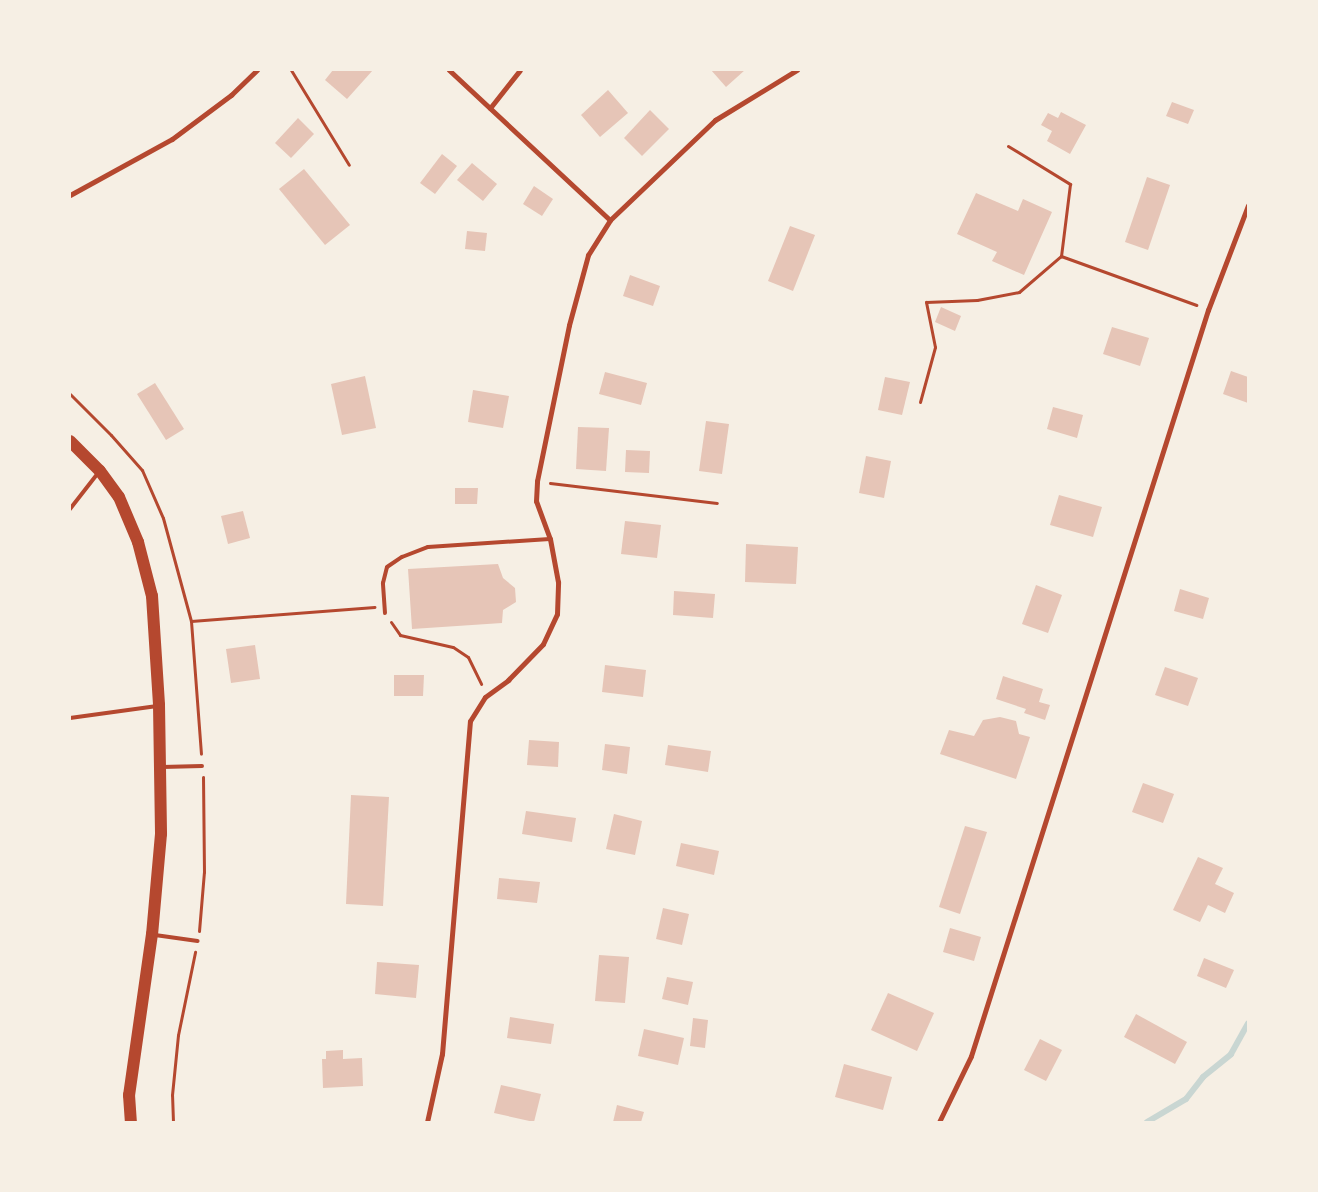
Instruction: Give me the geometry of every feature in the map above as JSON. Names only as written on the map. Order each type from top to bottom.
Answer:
[{"type":"main road","points":[[70,441],[100,471],[119,497],[138,542],[152,596],[159,705],[161,834],[152,934],[129,1095],[131,1122]]},
{"type":"street","points":[[70,195],[172,138],[231,95],[257,70]]},
{"type":"street","points":[[449,70],[610,220]]},
{"type":"street","points":[[490,108],[520,70]]},
{"type":"street","points":[[427,1122],[442,1054],[470,721],[485,697],[508,680],[543,644],[557,614],[558,582],[550,539],[536,501],[537,481],[571,316],[588,256],[610,220],[714,120],[797,70]]},
{"type":"street","points":[[939,1122],[971,1056],[1208,310],[1248,205]]},
{"type":"lane","points":[[70,509],[100,471]]},
{"type":"lane","points":[[385,613],[383,583],[387,567],[402,557],[428,547],[550,539]]},
{"type":"lane","points":[[70,718],[159,705]]},
{"type":"lane","points":[[160,767],[202,766]]},
{"type":"lane","points":[[152,934],[198,941]]},
{"type":"path","points":[[291,70],[349,165]]},
{"type":"path","points":[[920,402],[935,347],[926,302],[977,300],[1019,292],[1061,256],[1070,184],[1008,146]]},
{"type":"path","points":[[1061,256],[1208,310]]},
{"type":"path","points":[[537,481],[717,503]]},
{"type":"path","points":[[191,621],[384,606]]},
{"type":"path","points":[[385,613],[400,635],[453,647],[468,657],[477,672],[485,697]]},
{"type":"building","points":[[333,70],[373,70],[347,99],[325,80]]},
{"type":"building","points":[[711,70],[745,70],[726,87]]},
{"type":"building","points":[[608,90],[628,113],[600,137],[581,115]]},
{"type":"building","points":[[1172,102],[1194,110],[1188,124],[1166,116]]},
{"type":"building","points":[[650,110],[669,129],[642,156],[624,138]]},
{"type":"building","points":[[1061,112],[1086,125],[1070,154],[1047,141],[1052,131],[1041,125],[1048,113],[1058,118]]},
{"type":"building","points":[[298,118],[314,134],[291,158],[275,143]]},
{"type":"building","points":[[442,154],[457,166],[435,194],[420,183]]},
{"type":"building","points":[[472,163],[497,184],[483,201],[457,180]]},
{"type":"building","points":[[304,169],[350,225],[325,245],[279,189]]},
{"type":"building","points":[[1147,177],[1170,185],[1148,250],[1125,242]]},
{"type":"building","points":[[534,186],[553,199],[542,216],[523,204]]},
{"type":"building","points":[[976,193],[1018,211],[1023,199],[1052,212],[1024,275],[992,261],[997,252],[957,234]]},
{"type":"building","points":[[790,226],[815,235],[793,291],[768,281]]},
{"type":"building","points":[[467,231],[487,233],[485,251],[465,249]]},
{"type":"building","points":[[630,275],[660,286],[653,306],[623,296]]},
{"type":"building","points":[[941,307],[961,316],[955,331],[935,322]]},
{"type":"building","points":[[1112,327],[1149,338],[1140,366],[1103,354]]},
{"type":"building","points":[[1231,371],[1248,377],[1248,403],[1223,394]]},
{"type":"building","points":[[605,372],[647,383],[641,405],[599,394]]},
{"type":"building","points":[[365,376],[376,428],[342,435],[331,384]]},
{"type":"building","points":[[885,377],[910,382],[902,415],[878,410]]},
{"type":"building","points":[[155,383],[184,429],[166,440],[137,394]]},
{"type":"building","points":[[473,390],[509,396],[503,428],[468,422]]},
{"type":"building","points":[[1053,407],[1083,415],[1077,438],[1047,429]]},
{"type":"building","points":[[706,421],[729,424],[722,474],[699,471]]},
{"type":"building","points":[[578,427],[609,428],[606,471],[576,469]]},
{"type":"building","points":[[626,450],[650,451],[649,473],[625,472]]},
{"type":"building","points":[[866,456],[891,461],[884,498],[859,493]]},
{"type":"building","points":[[455,488],[478,488],[477,504],[455,504]]},
{"type":"building","points":[[1059,495],[1102,507],[1093,537],[1050,525]]},
{"type":"building","points":[[243,511],[250,538],[228,544],[221,516]]},
{"type":"building","points":[[625,521],[661,525],[657,558],[621,554]]},
{"type":"building","points":[[746,544],[798,547],[796,584],[745,582]]},
{"type":"building","points":[[498,564],[503,578],[515,588],[516,602],[503,610],[502,623],[412,629],[408,569]]},
{"type":"building","points":[[1036,585],[1062,595],[1048,633],[1022,624]]},
{"type":"building","points":[[1180,589],[1209,598],[1203,619],[1174,611]]},
{"type":"building","points":[[674,591],[715,594],[713,618],[673,615]]},
{"type":"building","points":[[255,645],[260,679],[231,683],[226,649]]},
{"type":"building","points":[[605,665],[646,670],[643,697],[602,692]]},
{"type":"building","points":[[1165,667],[1198,678],[1188,706],[1155,695]]},
{"type":"building","points":[[394,675],[424,675],[423,696],[394,696]]},
{"type":"building","points":[[1003,676],[1043,689],[1039,702],[1050,705],[1045,720],[1024,713],[1026,709],[996,699]]},
{"type":"building","points":[[1000,717],[1016,721],[1019,734],[1030,737],[1016,779],[940,754],[949,730],[974,736],[983,720]]},
{"type":"building","points":[[529,740],[559,742],[558,767],[527,765]]},
{"type":"building","points":[[605,744],[630,747],[627,774],[602,770]]},
{"type":"building","points":[[668,745],[711,751],[708,772],[665,765]]},
{"type":"building","points":[[1143,783],[1174,794],[1163,823],[1132,812]]},
{"type":"building","points":[[351,795],[389,797],[383,906],[346,904]]},
{"type":"building","points":[[526,811],[576,818],[572,842],[522,834]]},
{"type":"building","points":[[614,814],[642,821],[635,855],[606,849]]},
{"type":"building","points":[[965,826],[987,832],[960,914],[939,907]]},
{"type":"building","points":[[681,843],[719,851],[714,875],[676,866]]},
{"type":"building","points":[[1198,857],[1223,868],[1215,884],[1234,893],[1225,913],[1208,905],[1200,922],[1173,910]]},
{"type":"building","points":[[499,878],[540,882],[537,903],[497,899]]},
{"type":"building","points":[[663,908],[689,914],[682,945],[656,939]]},
{"type":"building","points":[[950,928],[981,937],[974,961],[943,952]]},
{"type":"building","points":[[599,955],[629,957],[625,1003],[595,1001]]},
{"type":"building","points":[[1204,958],[1234,970],[1226,988],[1197,976]]},
{"type":"building","points":[[377,962],[419,965],[416,998],[375,994]]},
{"type":"building","points":[[667,977],[693,982],[688,1005],[662,999]]},
{"type":"building","points":[[888,993],[934,1013],[917,1051],[871,1030]]},
{"type":"building","points":[[1136,1014],[1187,1042],[1175,1064],[1124,1037]]},
{"type":"building","points":[[510,1017],[554,1024],[551,1044],[507,1038]]},
{"type":"building","points":[[693,1018],[708,1020],[705,1048],[690,1046]]},
{"type":"building","points":[[644,1029],[684,1038],[678,1065],[638,1056]]},
{"type":"building","points":[[1040,1039],[1062,1050],[1046,1081],[1024,1070]]},
{"type":"building","points":[[343,1050],[343,1059],[362,1058],[363,1086],[323,1088],[322,1059],[326,1059],[326,1051]]},
{"type":"building","points":[[844,1064],[892,1077],[883,1110],[835,1097]]},
{"type":"building","points":[[501,1085],[541,1094],[534,1122],[494,1113]]},
{"type":"building","points":[[617,1105],[644,1112],[641,1122],[613,1122]]},
{"type":"waterway","points":[[1147,1122],[1186,1099],[1203,1077],[1231,1054],[1248,1023]]}]
